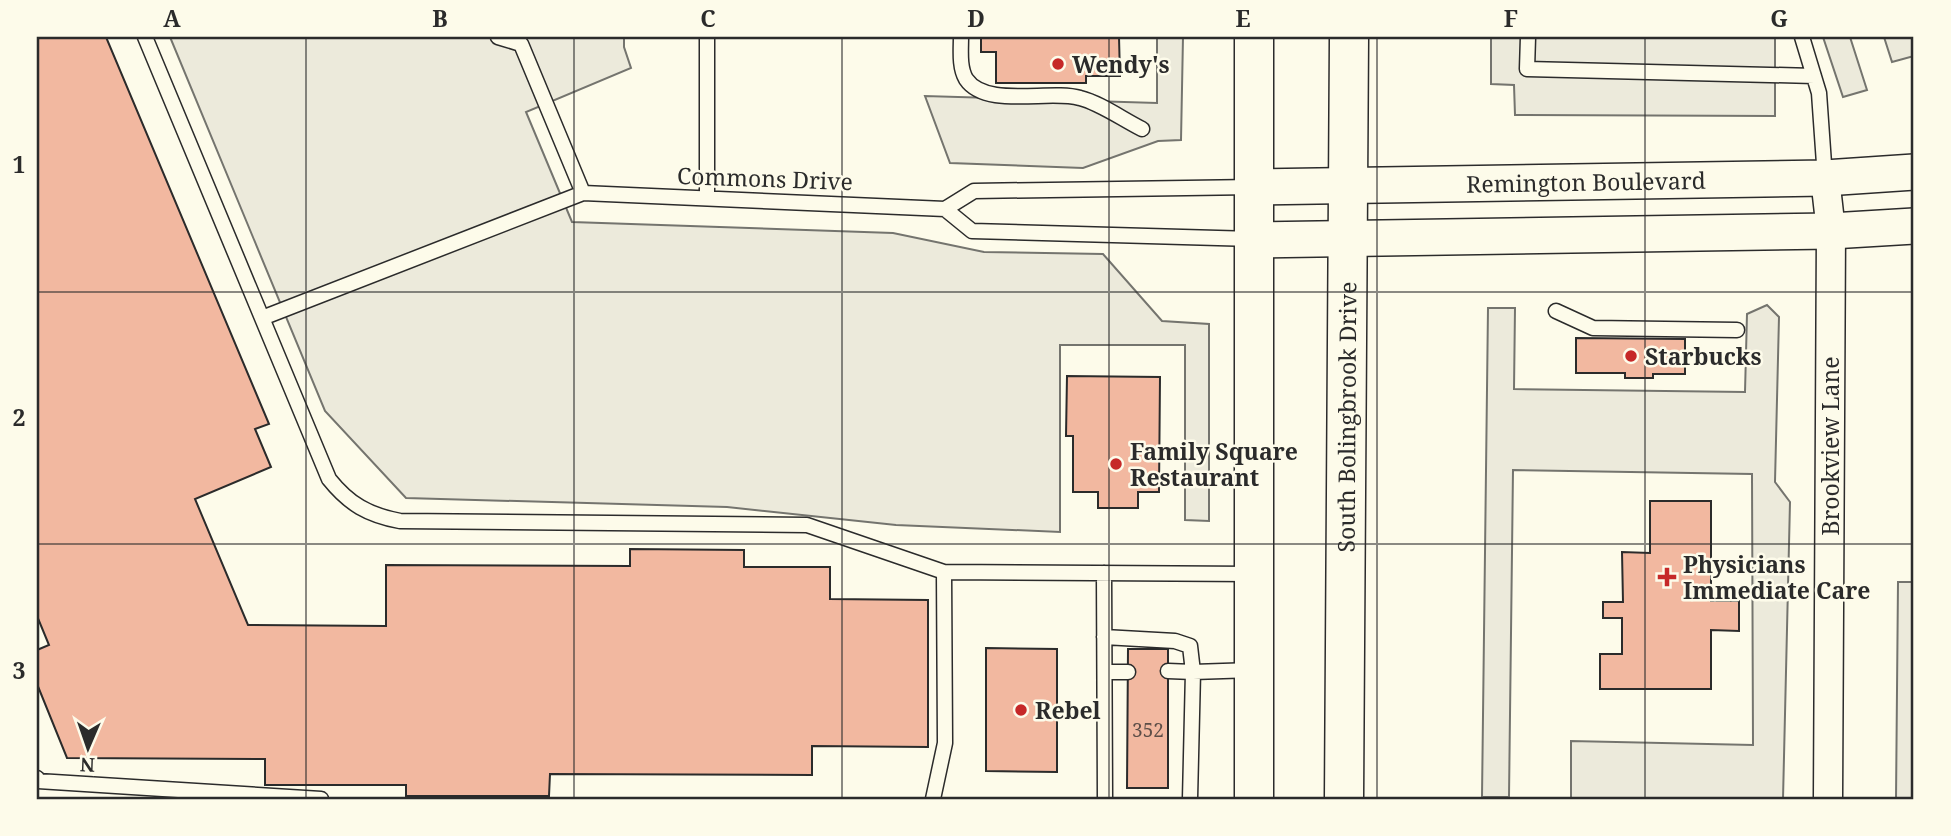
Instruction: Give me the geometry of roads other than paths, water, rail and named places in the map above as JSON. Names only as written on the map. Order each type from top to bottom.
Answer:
[{"type":"main road","points":[[1252,799],[1256,240],[1254,37]]},
{"type":"main road","name":"South Bolingbrook Drive","points":[[1347,796],[1349,37]]},
{"type":"street","name":"Remington Boulevard","points":[[1255,187],[1825,178],[1914,172]]},
{"type":"street","name":"Brookview Lane","points":[[1825,178],[1831,231],[1828,799]]},
{"type":"street","points":[[1256,240],[1831,231],[1914,226]]},
{"type":"lane","points":[[145,37],[328,479],[346,500],[372,515],[400,521],[807,525],[944,572],[1255,574]]},
{"type":"lane","points":[[262,318],[583,193],[521,44],[498,37]]},
{"type":"lane","points":[[707,37],[707,198]]},
{"type":"lane","points":[[961,37],[961,65],[967,79],[977,89],[995,95],[1079,97],[1142,129]]},
{"type":"lane","points":[[1528,37],[1527,69],[1814,76]]},
{"type":"lane","points":[[1802,37],[1819,93],[1825,178]]},
{"type":"lane","points":[[1255,187],[974,191],[945,209],[972,231],[1256,240]]},
{"type":"lane","name":"Commons Drive","points":[[583,193],[945,209]]},
{"type":"lane","points":[[1556,311],[1592,328],[1737,330]]},
{"type":"lane","points":[[933,799],[945,743],[944,572]]},
{"type":"lane","points":[[1104,573],[1105,799]]},
{"type":"lane","points":[[1104,636],[1175,640],[1190,646],[1193,672],[1190,799]]},
{"type":"lane","points":[[1168,671],[1254,670]]},
{"type":"lane","points":[[1105,672],[1128,672]]},
{"type":"lane","points":[[37,778],[38,782],[321,799]]},
{"type":"place","name":"Wendy's","points":[[1058,64]]},
{"type":"place","name":"Starbucks","points":[[1631,356]]},
{"type":"place","name":"Family Square Restaurant","points":[[1116,464]]},
{"type":"place","name":"Physicians Immediate Care","points":[[1667,577]]},
{"type":"place","name":"Rebel","points":[[1021,710]]}]
